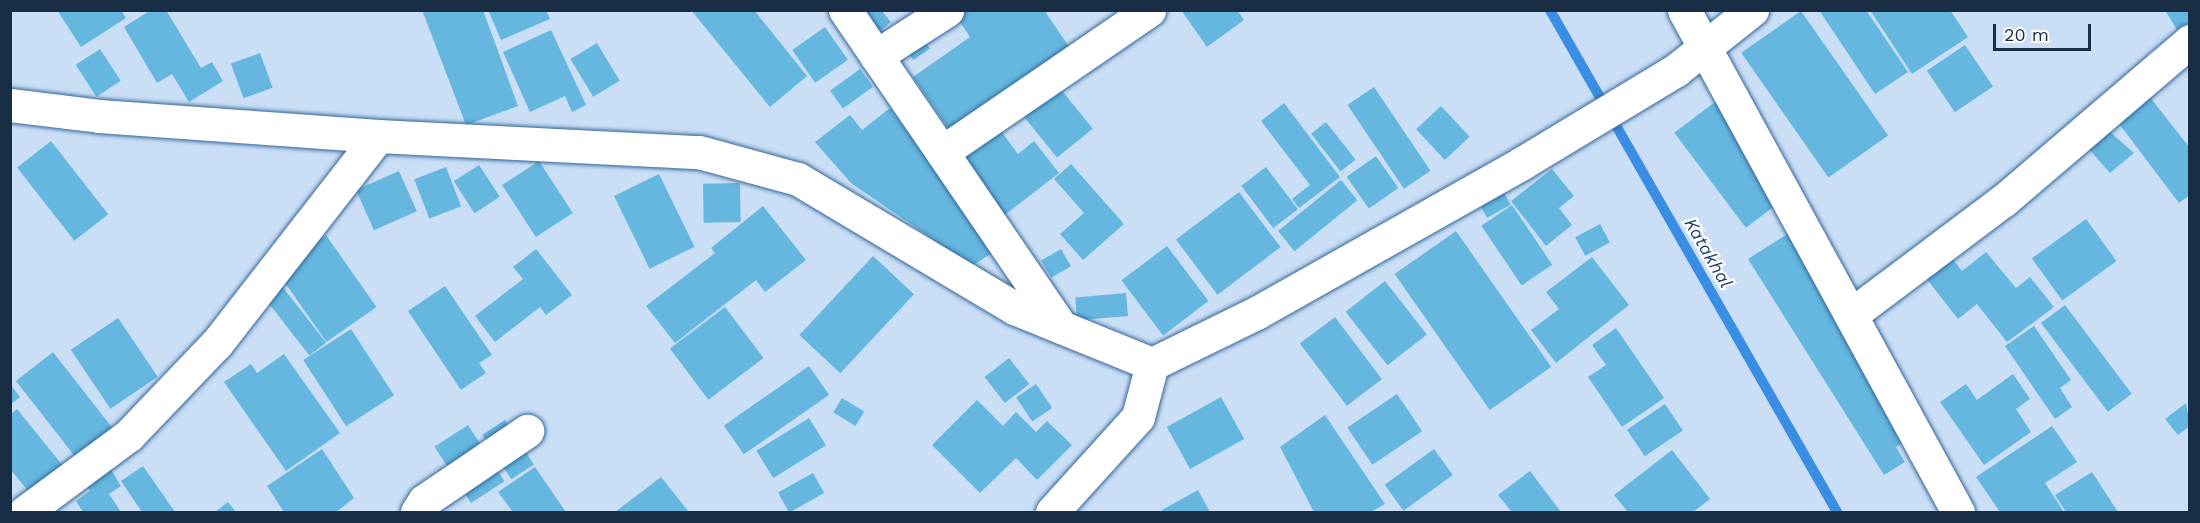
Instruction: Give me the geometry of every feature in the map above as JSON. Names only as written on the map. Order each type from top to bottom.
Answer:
[{"type":"street","points":[[845,10],[1061,327]]},
{"type":"street","points":[[876,56],[946,10]]},
{"type":"street","points":[[942,152],[1149,10]]},
{"type":"street","points":[[1684,10],[1958,513]]},
{"type":"street","points":[[10,105],[99,116],[378,136],[699,152],[798,179],[1014,308],[1152,364],[1258,312],[1522,163],[1676,70],[1752,10]]},
{"type":"street","points":[[1851,314],[2004,200],[2190,41]]},
{"type":"street","points":[[25,513],[129,435],[217,343],[378,136]]},
{"type":"street","points":[[1052,513],[1138,417],[1152,364]]},
{"type":"street","points":[[417,513],[423,501],[527,431]]},
{"type":"building","points":[[57,10],[121,10],[126,18],[81,47]]},
{"type":"building","points":[[151,10],[166,10],[201,68],[212,62],[223,81],[189,102],[172,74],[157,83],[124,27]]},
{"type":"building","points":[[422,10],[483,10],[518,106],[466,125]]},
{"type":"building","points":[[488,10],[546,10],[550,19],[501,40]]},
{"type":"building","points":[[691,10],[754,10],[807,76],[770,107]]},
{"type":"building","points":[[861,10],[881,10],[891,22],[873,37]]},
{"type":"building","points":[[952,10],[1044,10],[1074,54],[955,138],[913,77],[970,37]]},
{"type":"building","points":[[1181,10],[1237,10],[1244,20],[1207,47]]},
{"type":"building","points":[[1819,10],[1866,10],[1908,72],[1875,94]]},
{"type":"building","points":[[1870,10],[1950,10],[1968,37],[1912,74]]},
{"type":"building","points":[[2165,10],[2190,10],[2190,22],[2177,30]]},
{"type":"building","points":[[1801,11],[1888,136],[1828,177],[1741,53]]},
{"type":"building","points":[[825,27],[848,60],[815,83],[792,50]]},
{"type":"building","points":[[551,30],[586,105],[572,112],[565,96],[530,112],[503,52]]},
{"type":"building","points":[[919,33],[930,49],[914,60],[903,44]]},
{"type":"building","points":[[597,43],[620,81],[593,97],[570,59]]},
{"type":"building","points":[[1965,45],[1993,86],[1955,112],[1927,71]]},
{"type":"building","points":[[100,49],[121,81],[96,97],[76,65]]},
{"type":"building","points":[[260,53],[273,88],[244,98],[231,64]]},
{"type":"building","points":[[860,69],[873,87],[843,109],[830,91]]},
{"type":"building","points":[[1055,82],[1093,129],[1057,158],[1019,111]]},
{"type":"building","points":[[1374,87],[1430,171],[1404,189],[1347,105]]},
{"type":"building","points":[[1723,96],[1795,191],[1746,228],[1674,133]]},
{"type":"building","points":[[2149,96],[2190,148],[2190,195],[2179,203],[2117,121]]},
{"type":"building","points":[[1284,103],[1340,177],[1299,208],[1292,199],[1310,185],[1261,121]]},
{"type":"building","points":[[1441,106],[1470,137],[1445,160],[1416,129]]},
{"type":"building","points":[[890,108],[995,251],[972,266],[851,183],[815,142],[850,115],[862,130]]},
{"type":"building","points":[[1326,122],[1356,160],[1341,172],[1311,134]]},
{"type":"building","points":[[995,123],[1018,154],[1034,141],[1059,173],[1002,217],[955,154]]},
{"type":"building","points":[[2109,131],[2134,153],[2110,173],[2089,149]]},
{"type":"building","points":[[51,141],[108,214],[74,241],[17,167]]},
{"type":"building","points":[[1376,156],[1398,188],[1369,209],[1347,177]]},
{"type":"building","points":[[539,161],[573,213],[536,237],[502,185]]},
{"type":"building","points":[[1071,164],[1124,224],[1083,260],[1060,234],[1084,213],[1054,179]]},
{"type":"building","points":[[479,165],[500,197],[475,213],[454,181]]},
{"type":"building","points":[[446,167],[461,206],[429,218],[414,179]]},
{"type":"building","points":[[1266,167],[1298,209],[1273,228],[1241,186]]},
{"type":"building","points":[[1552,169],[1574,196],[1559,208],[1572,225],[1546,246],[1511,201]]},
{"type":"building","points":[[399,171],[417,211],[374,230],[356,190]]},
{"type":"building","points":[[659,174],[695,247],[650,269],[614,196]]},
{"type":"building","points":[[1341,180],[1357,200],[1294,251],[1278,231]]},
{"type":"building","points":[[740,183],[741,222],[704,223],[703,184]]},
{"type":"building","points":[[1502,189],[1511,205],[1487,218],[1478,202]]},
{"type":"building","points":[[1239,192],[1281,247],[1217,295],[1176,240]]},
{"type":"building","points":[[1512,205],[1552,265],[1522,285],[1481,226]]},
{"type":"building","points":[[763,206],[806,260],[765,292],[756,280],[675,343],[646,306],[715,253],[711,248]]},
{"type":"building","points":[[2086,219],[2117,261],[2062,300],[2032,258]]},
{"type":"building","points":[[1600,224],[1610,243],[1585,256],[1575,237]]},
{"type":"building","points":[[1800,226],[1926,428],[1896,447],[1905,462],[1884,475],[1748,259]]},
{"type":"building","points":[[1456,231],[1551,367],[1490,410],[1395,274]]},
{"type":"building","points":[[326,235],[376,307],[327,342],[276,270]]},
{"type":"building","points":[[1167,246],[1209,301],[1163,335],[1121,280]]},
{"type":"building","points":[[536,249],[572,295],[546,315],[540,307],[495,342],[475,316],[523,279],[513,267]]},
{"type":"building","points":[[1061,249],[1071,266],[1051,278],[1041,261]]},
{"type":"building","points":[[1947,252],[1962,271],[1986,252],[2016,288],[2030,277],[2054,307],[2007,342],[1977,304],[1958,319],[1922,273]]},
{"type":"building","points":[[873,256],[914,294],[840,373],[799,335]]},
{"type":"building","points":[[1592,257],[1629,305],[1556,363],[1531,330],[1559,309],[1546,292]]},
{"type":"building","points":[[278,281],[326,342],[309,355],[261,294]]},
{"type":"building","points":[[1385,281],[1427,335],[1387,365],[1346,312]]},
{"type":"building","points":[[445,286],[492,355],[479,363],[486,373],[461,390],[408,311]]},
{"type":"building","points":[[1126,293],[1128,316],[1077,320],[1075,297]]},
{"type":"building","points":[[2065,305],[2132,394],[2108,412],[2041,323]]},
{"type":"building","points":[[725,307],[764,358],[708,400],[670,349]]},
{"type":"building","points":[[1335,317],[1382,379],[1347,406],[1300,343]]},
{"type":"building","points":[[118,318],[158,377],[110,409],[71,350]]},
{"type":"building","points":[[2034,326],[2071,380],[2060,388],[2072,407],[2055,419],[2005,346]]},
{"type":"building","points":[[1616,328],[1664,398],[1622,427],[1588,377],[1606,365],[1592,345]]},
{"type":"building","points":[[351,329],[394,395],[346,426],[303,360]]},
{"type":"building","points":[[53,352],[119,437],[82,466],[16,381]]},
{"type":"building","points":[[284,354],[340,433],[286,471],[224,382],[251,364],[257,373]]},
{"type":"building","points":[[1009,358],[1029,384],[1005,403],[985,377]]},
{"type":"building","points":[[809,366],[829,395],[744,454],[724,426]]},
{"type":"building","points":[[2013,374],[2030,399],[2016,409],[2031,432],[1984,465],[1940,402],[1966,384],[1977,400]]},
{"type":"building","points":[[10,384],[20,397],[10,405]]},
{"type":"building","points":[[1036,384],[1052,408],[1032,421],[1016,397]]},
{"type":"building","points":[[1397,394],[1422,431],[1372,465],[1347,428]]},
{"type":"building","points":[[1221,397],[1244,439],[1190,469],[1167,427]]},
{"type":"building","points":[[842,398],[864,411],[856,426],[833,413]]},
{"type":"building","points":[[977,400],[1003,426],[1016,412],[1036,432],[1047,421],[1072,445],[1037,480],[1016,458],[980,493],[932,445]]},
{"type":"building","points":[[2186,403],[2190,426],[2178,435],[2165,419]]},
{"type":"building","points":[[1665,404],[1683,431],[1645,456],[1627,430]]},
{"type":"building","points":[[17,409],[63,466],[30,493],[10,469],[10,415]]},
{"type":"building","points":[[1325,415],[1385,504],[1371,512],[1314,512],[1280,447]]},
{"type":"building","points":[[809,418],[826,445],[773,478],[756,451]]},
{"type":"building","points":[[505,420],[534,464],[511,479],[482,435]]},
{"type":"building","points":[[468,425],[504,481],[471,503],[434,447]]},
{"type":"building","points":[[2052,426],[2077,462],[2045,483],[2064,512],[2000,512],[1976,477]]},
{"type":"building","points":[[322,449],[354,498],[336,512],[284,512],[267,486]]},
{"type":"building","points":[[1434,449],[1453,475],[1403,511],[1385,485]]},
{"type":"building","points":[[1672,450],[1710,499],[1693,512],[1628,512],[1614,495]]},
{"type":"building","points":[[107,463],[121,486],[109,494],[121,512],[83,512],[76,501],[90,491],[83,479]]},
{"type":"building","points":[[143,466],[175,512],[142,512],[121,481]]},
{"type":"building","points":[[535,467],[566,512],[513,512],[498,492]]},
{"type":"building","points":[[1530,471],[1561,512],[1512,512],[1498,495]]},
{"type":"building","points":[[2092,472],[2118,512],[2066,512],[2055,495]]},
{"type":"building","points":[[813,473],[824,493],[789,512],[778,492]]},
{"type":"building","points":[[661,477],[689,512],[615,512]]},
{"type":"building","points":[[1198,490],[1210,512],[1163,512],[1162,510]]},
{"type":"building","points":[[228,502],[236,512],[215,512]]},
{"type":"waterway","name":"Katakhal","points":[[1550,10],[1837,512]]}]
